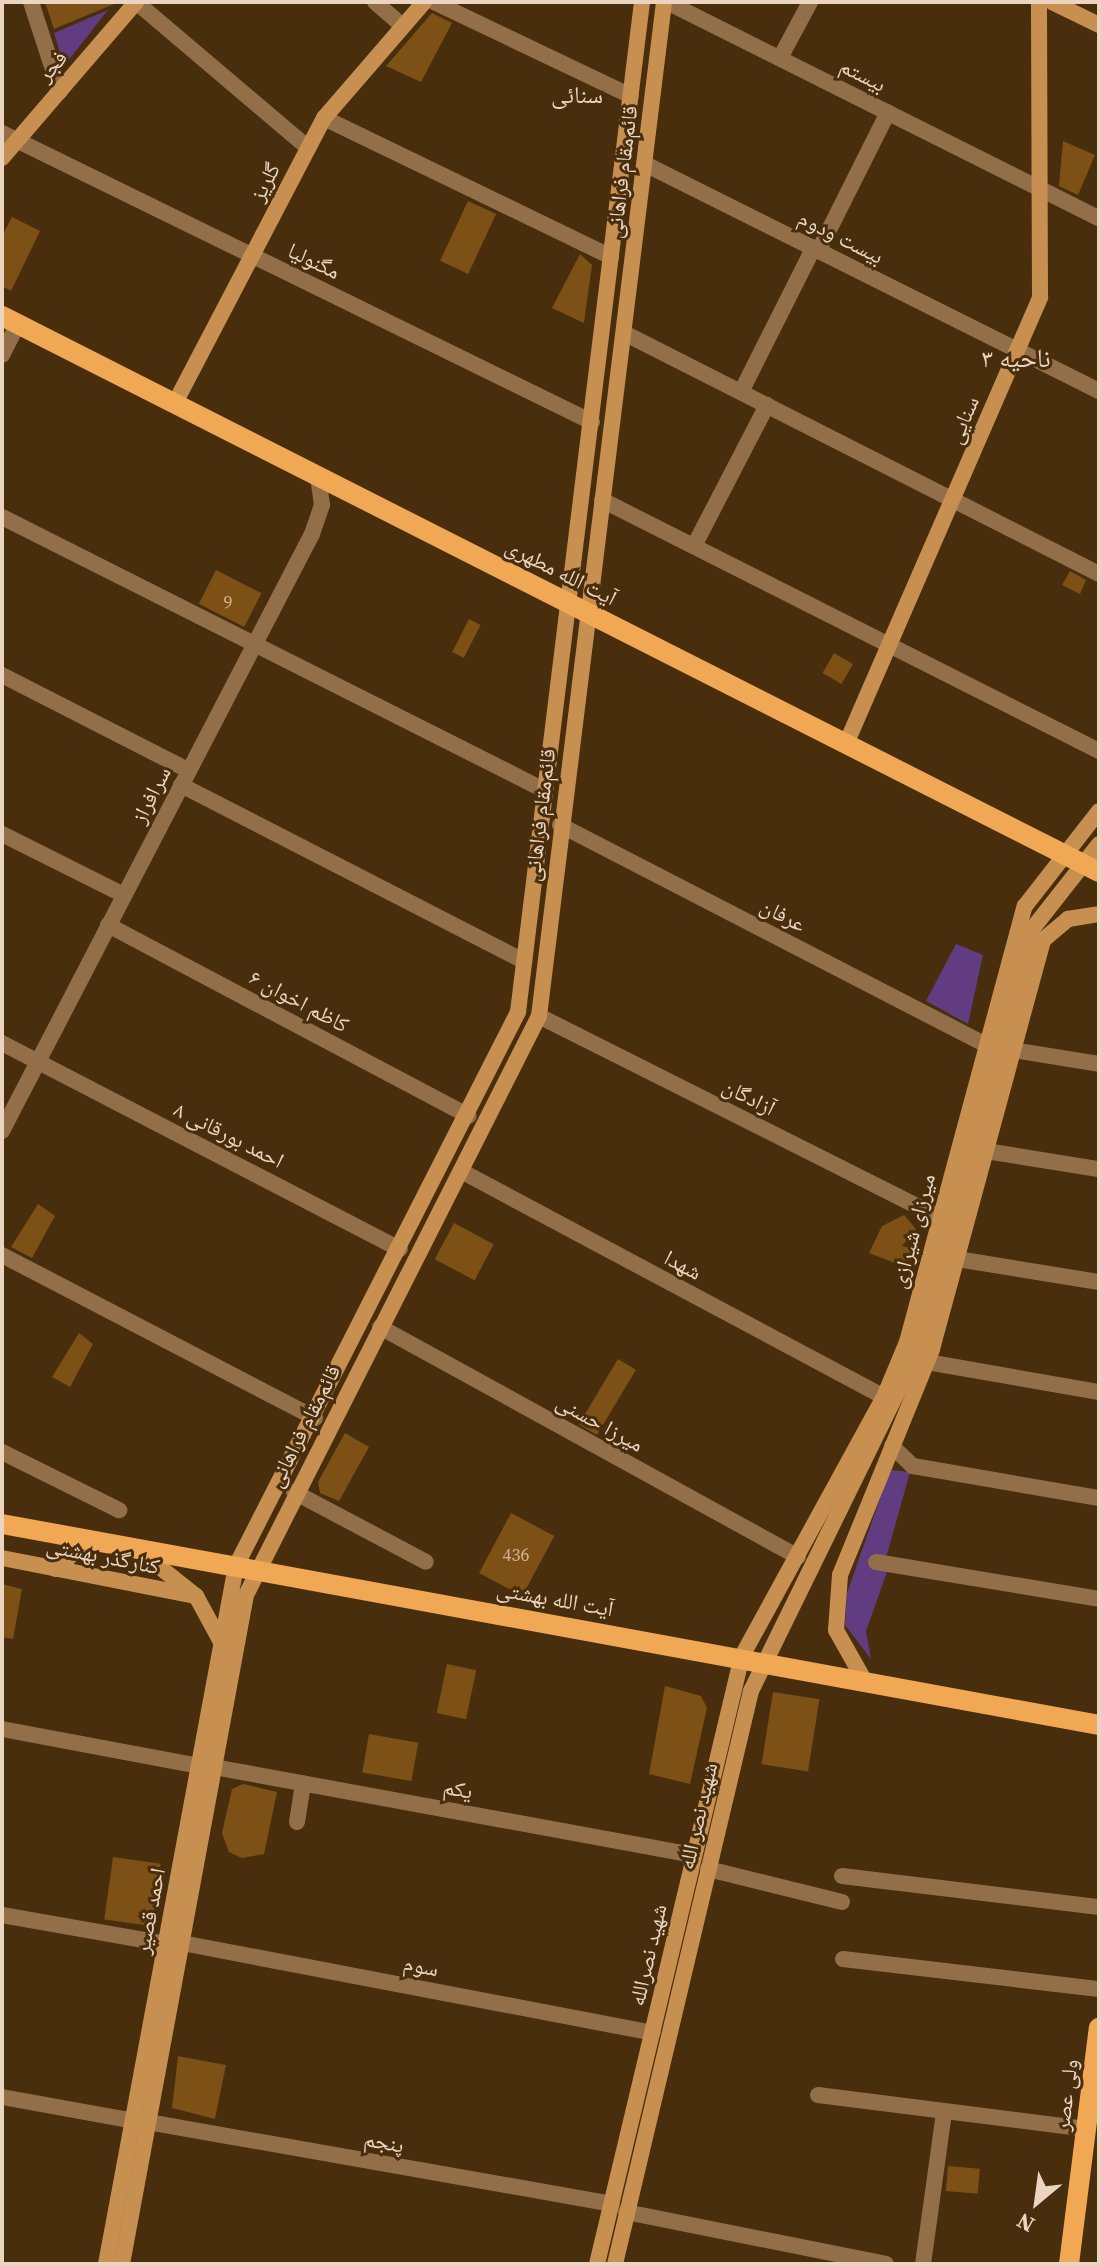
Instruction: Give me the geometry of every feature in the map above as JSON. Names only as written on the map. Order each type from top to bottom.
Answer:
[{"type":"main road","name":"فجر","points":[[2,158],[10,137],[60,91],[136,2]]},
{"type":"main road","name":"گلریز","points":[[175,403],[324,118],[424,2]]},
{"type":"main road","name":"قائم‌مقام فراهانی","points":[[246,1568],[294,1492],[539,1016],[560,825],[592,422],[642,2]]},
{"type":"main road","name":"قائم‌مقام فراهانی","points":[[246,1568],[315,1418],[511,1033],[524,961],[544,790],[578,607],[602,500],[665,2]]},
{"type":"main road","points":[[1051,2],[1099,25]]},
{"type":"main road","name":"سنایی","points":[[846,744],[1040,297],[1039,188],[1051,2]]},
{"type":"main road","name":"آیت الله مطهری","points":[[10,320],[1090,868]]},
{"type":"main road","name":"میرزای شیرازی","points":[[752,1658],[798,1557],[884,1397],[907,1342],[1018,922],[1060,852],[1099,811]]},
{"type":"main road","name":"میرزای شیرازی","points":[[752,1658],[852,1492],[917,1354],[1033,928],[1090,868],[1099,844]]},
{"type":"main road","points":[[863,1678],[836,1630],[834,1601],[927,1362],[1043,940],[1068,919],[1099,914]]},
{"type":"main road","name":"آیت الله بهشتی","points":[[2,1524],[863,1678],[1099,1725]]},
{"type":"main road","points":[[56,1569],[89,1539]]},
{"type":"main road","points":[[136,1548],[196,1596],[220,1640]]},
{"type":"main road","name":"کنارگذر بهشتی","points":[[2,1558],[196,1596]]},
{"type":"main road","name":"احمد قصیر","points":[[207,1767],[220,1640],[246,1568]]},
{"type":"main road","name":"احمد قصیر","points":[[122,2264],[141,2122],[246,1568]]},
{"type":"main road","name":"شهید نصرالله","points":[[597,2264],[619,2208],[652,2033],[679,1957],[694,1855],[752,1658]]},
{"type":"main road","name":"شهید نصر الله","points":[[615,2264],[619,2208],[679,1957],[708,1869],[752,1658]]},
{"type":"main road","name":"ولی عصر","points":[[1069,2264],[1099,2028]]},
{"type":"main road","name":"احمد قصیر","points":[[106,2264],[141,2122]]},
{"type":"street","points":[[31,2],[60,91]]},
{"type":"street","points":[[136,2],[308,148]]},
{"type":"street","points":[[375,2],[403,26]]},
{"type":"street","points":[[434,2],[631,96]]},
{"type":"street","name":"بیستم","points":[[665,2],[1099,218]]},
{"type":"street","points":[[780,58],[810,2]]},
{"type":"street","points":[[741,392],[888,112]]},
{"type":"street","points":[[324,118],[611,257]]},
{"type":"street","name":"مگنولیا","points":[[10,137],[592,422]]},
{"type":"street","name":"بیست ودوم","points":[[645,164],[1099,391]]},
{"type":"street","points":[[2,355],[10,320]]},
{"type":"street","points":[[624,333],[1099,574]]},
{"type":"street","points":[[694,546],[767,405]]},
{"type":"street","name":"سرافراز","points":[[2,1131],[320,516],[318,476]]},
{"type":"street","points":[[602,500],[1099,751]]},
{"type":"street","points":[[2,517],[544,790]]},
{"type":"street","points":[[2,675],[184,778],[524,961]]},
{"type":"street","name":"عرفان","points":[[560,825],[985,1044]]},
{"type":"street","points":[[2,834],[124,895]]},
{"type":"street","name":"کاظم اخوان ۶","points":[[108,925],[469,1116]]},
{"type":"street","name":"آزادگان","points":[[539,1016],[940,1218]]},
{"type":"street","name":"احمد بورقانی ۸","points":[[2,1043],[400,1249]]},
{"type":"street","points":[[1013,1050],[1099,1064]]},
{"type":"street","points":[[986,1151],[1099,1169]]},
{"type":"street","name":"شهدا","points":[[461,1171],[884,1397]]},
{"type":"street","points":[[2,1255],[315,1418]]},
{"type":"street","points":[[957,1259],[1099,1282]]},
{"type":"street","name":"میرزا حسنی","points":[[380,1327],[798,1557]]},
{"type":"street","points":[[927,1362],[1099,1392]]},
{"type":"street","points":[[892,1446],[919,1467],[1099,1498]]},
{"type":"street","points":[[2,1452],[119,1510]]},
{"type":"street","points":[[294,1492],[426,1562]]},
{"type":"street","points":[[876,1562],[1099,1599]]},
{"type":"street","name":"یکم","points":[[2,1729],[694,1855]]},
{"type":"street","points":[[297,1822],[303,1783]]},
{"type":"street","points":[[708,1869],[842,1902]]},
{"type":"street","points":[[842,1876],[1099,1907]]},
{"type":"street","name":"سوم","points":[[2,1915],[652,2033]]},
{"type":"street","points":[[843,1959],[1099,1989]]},
{"type":"street","points":[[818,2095],[1086,2129]]},
{"type":"street","name":"پنجم","points":[[2,2097],[619,2208],[886,2264]]},
{"type":"street","points":[[923,2264],[944,2112]]},
{"type":"shaded area","points":[[108,10],[64,66],[54,33]]},
{"type":"shaded area","points":[[956,944],[983,955],[968,1024],[926,1001]]},
{"type":"shaded area","points":[[890,1470],[910,1472],[886,1558],[874,1567],[887,1572],[866,1631],[871,1659],[845,1625],[847,1593]]},
{"type":"building","points":[[45,2],[119,2],[54,29]]},
{"type":"building","points":[[432,13],[452,23],[421,82],[386,66]]},
{"type":"building","points":[[1063,141],[1095,155],[1078,195],[1059,186]]},
{"type":"building","points":[[468,201],[496,214],[468,274],[440,261]]},
{"type":"building","points":[[12,217],[40,231],[11,291],[2,286],[2,236]]},
{"type":"building","points":[[580,254],[592,265],[584,323],[552,308]]},
{"type":"building","points":[[216,570],[261,593],[244,627],[199,604]]},
{"type":"building","points":[[1070,571],[1086,580],[1080,594],[1062,585]]},
{"type":"building","points":[[469,619],[481,625],[464,658],[452,652]]},
{"type":"building","points":[[834,653],[853,664],[842,684],[822,673]]},
{"type":"building","points":[[38,1204],[55,1216],[32,1258],[11,1247]]},
{"type":"building","points":[[904,1215],[916,1229],[902,1246],[913,1249],[908,1268],[869,1253],[882,1226]]},
{"type":"building","points":[[454,1223],[494,1244],[474,1280],[435,1259]]},
{"type":"building","points":[[79,1333],[93,1344],[70,1387],[52,1377]]},
{"type":"building","points":[[618,1359],[636,1370],[597,1435],[579,1424]]},
{"type":"building","points":[[345,1433],[369,1447],[339,1501],[320,1493],[318,1482]]},
{"type":"building","points":[[511,1513],[554,1536],[522,1596],[479,1573]]},
{"type":"building","points":[[2,1584],[22,1589],[13,1639],[2,1637]]},
{"type":"building","points":[[447,1664],[476,1670],[466,1719],[437,1713]]},
{"type":"building","points":[[665,1686],[701,1696],[707,1708],[690,1784],[649,1774]]},
{"type":"building","points":[[773,1692],[819,1699],[808,1771],[762,1764]]},
{"type":"building","points":[[369,1734],[418,1743],[411,1781],[362,1772]]},
{"type":"building","points":[[243,1784],[277,1792],[264,1854],[242,1858],[229,1852],[222,1833],[232,1789]]},
{"type":"building","points":[[113,1857],[161,1864],[152,1926],[104,1919]]},
{"type":"building","points":[[178,2056],[226,2065],[215,2119],[172,2108]]},
{"type":"building","points":[[948,2166],[980,2169],[978,2194],[946,2191]]},
{"type":"district","name":"سنائی","points":[[577,95]]},
{"type":"district","name":"ناحیه ۳","points":[[1016,359]]}]
